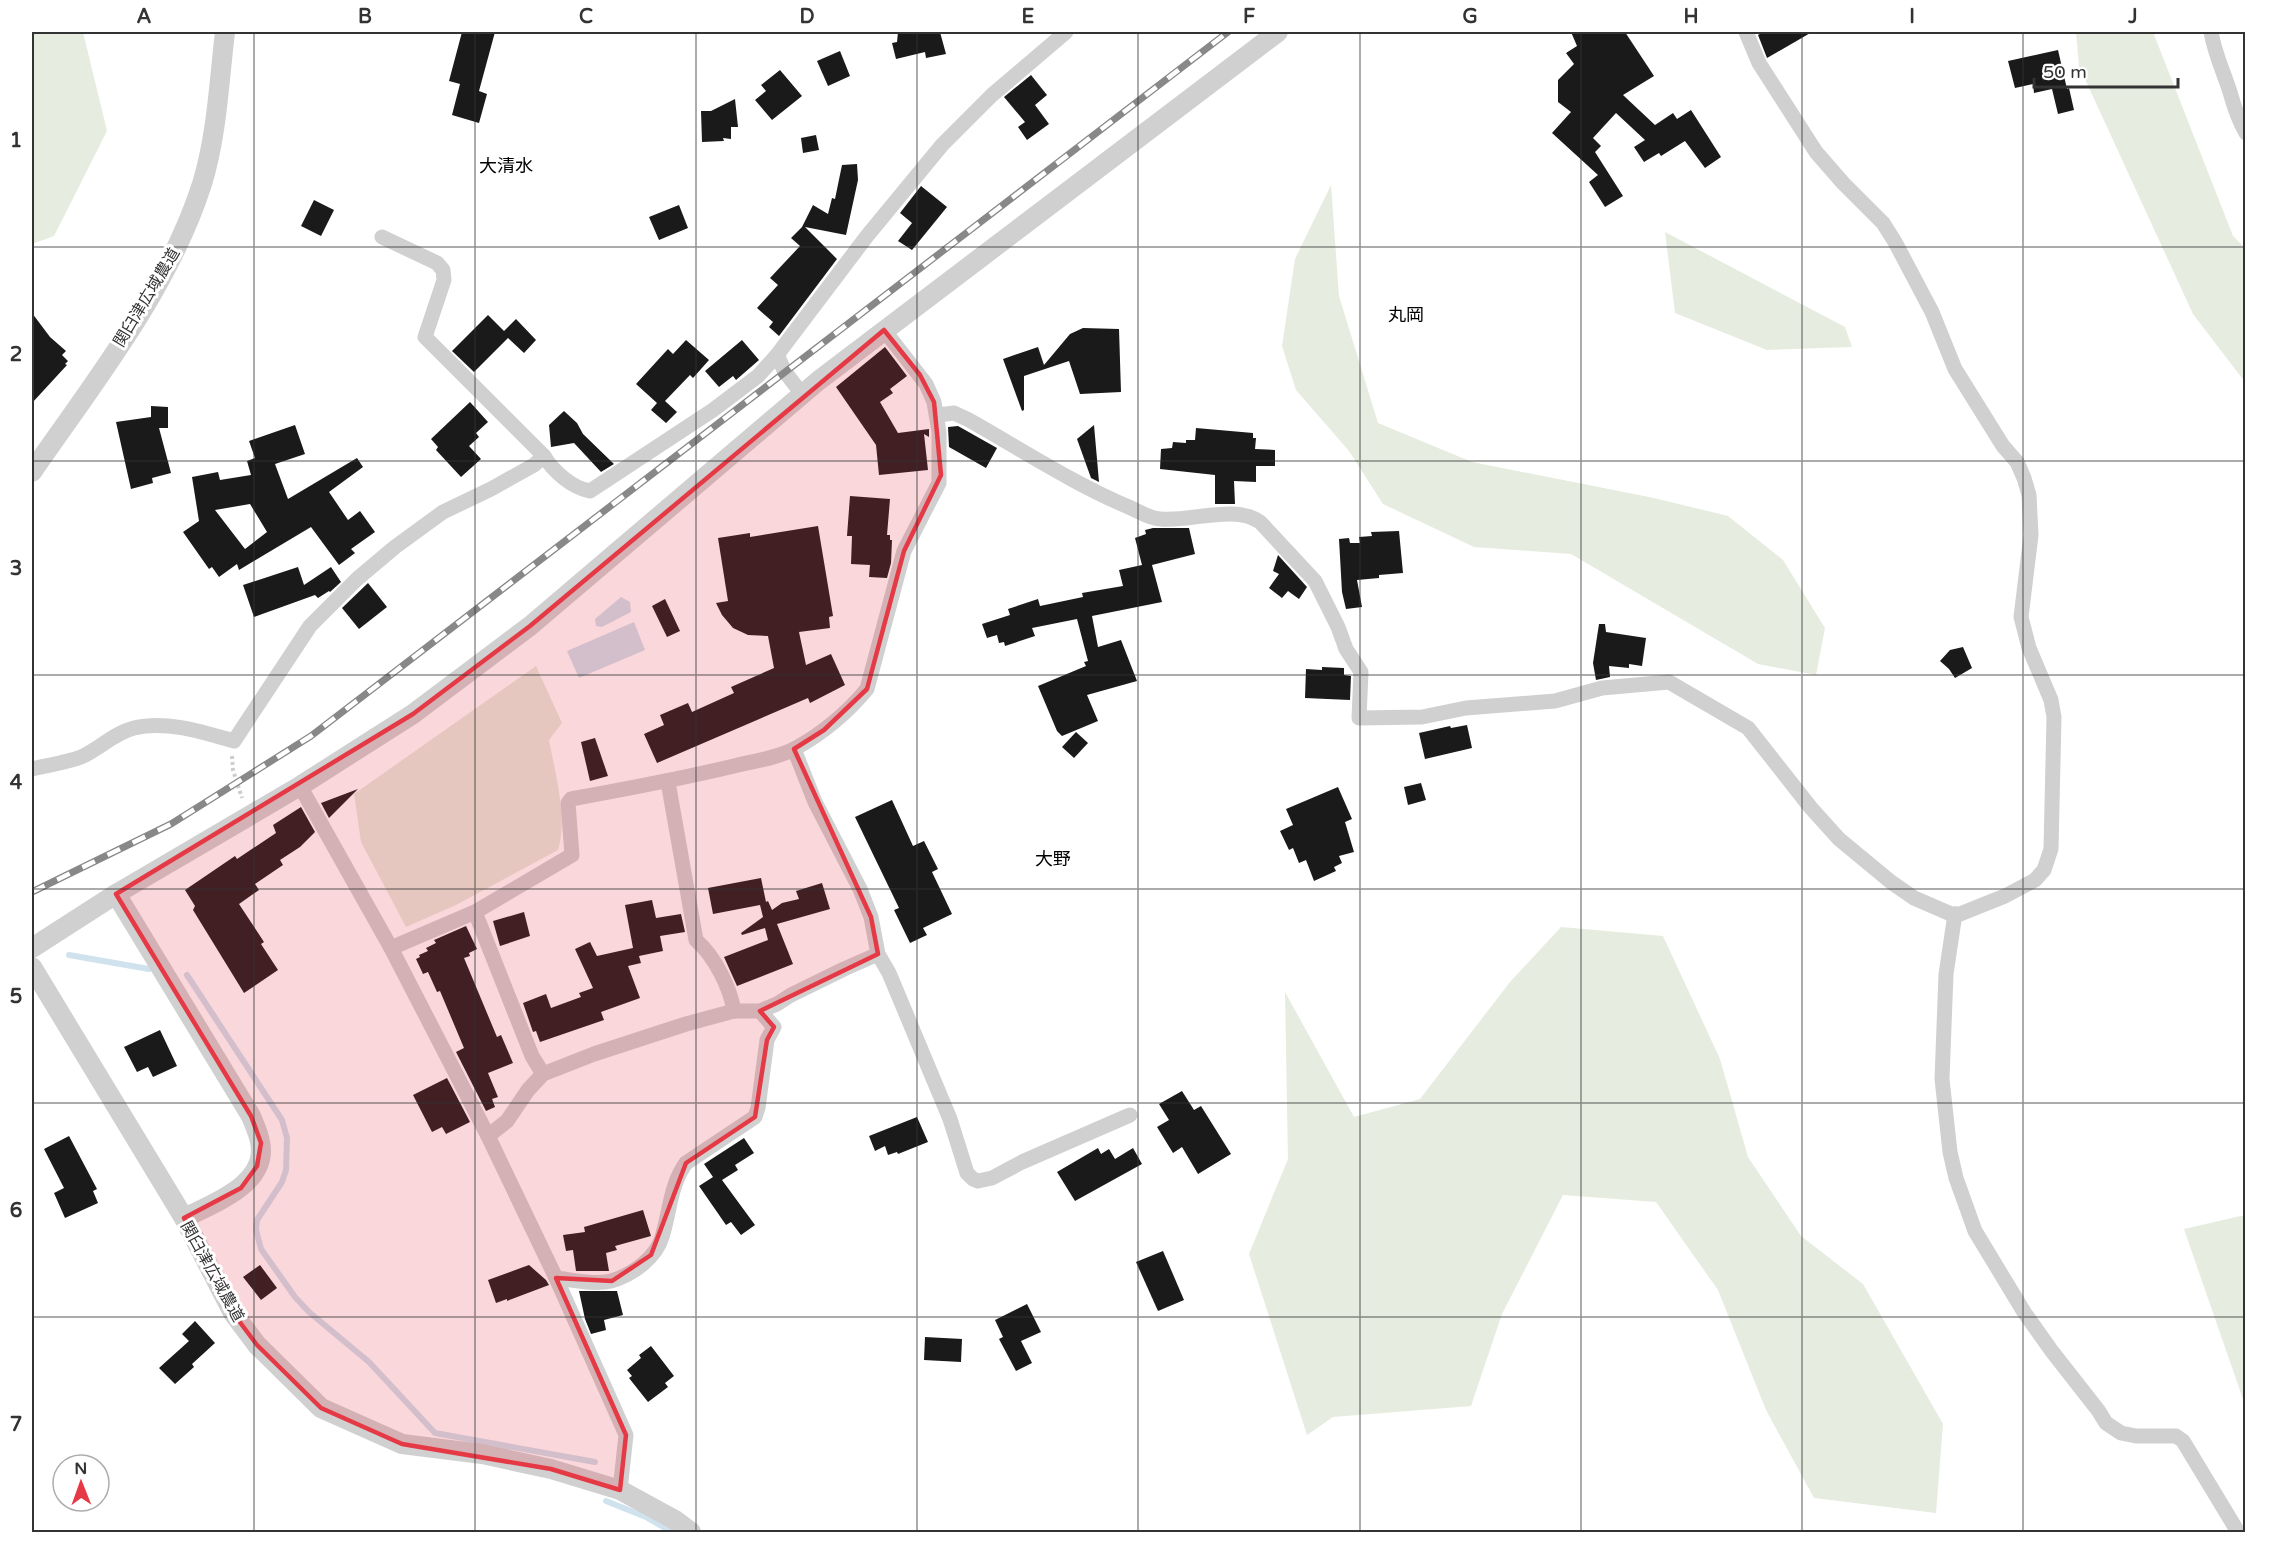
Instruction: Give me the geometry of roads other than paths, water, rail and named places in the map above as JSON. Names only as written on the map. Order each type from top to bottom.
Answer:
[{"type":"street","name":"関臼津広域農道","points":[[32,472],[136,318],[164,273],[181,237],[202,183],[213,135],[225,32]]},
{"type":"street","points":[[382,237],[437,262],[443,270],[444,280],[425,337],[544,456],[550,466],[579,488],[590,491],[742,390],[777,355],[867,236],[942,145],[992,95],[1066,32]]},
{"type":"street","points":[[32,948],[116,894],[300,786],[413,714],[511,640],[802,394],[1278,32]]},
{"type":"street","points":[[938,415],[954,413],[969,420],[1101,495],[1158,519],[1191,519],[1236,513],[1260,522],[1316,581],[1322,591],[1346,649],[1361,672],[1359,718],[1422,717],[1466,708],[1555,701],[1602,688],[1669,682],[1748,728],[1832,831],[1882,875],[1914,898],[1955,914],[2005,896],[2035,879],[2044,870],[2050,849],[2054,717],[2051,700],[2037,668],[2021,617],[2030,554],[2029,495],[2017,462],[2003,446],[1954,369],[1932,312],[1895,242],[1883,223],[1816,152],[1759,63],[1746,32]]},
{"type":"street","points":[[2211,32],[2215,54],[2235,113],[2246,132]]},
{"type":"street","points":[[391,948],[476,912],[572,855],[568,804],[571,799],[668,782],[794,749],[824,730],[853,706],[867,689],[904,551],[939,483],[941,454],[938,415],[926,384],[884,330]]},
{"type":"street","points":[[777,355],[785,372],[802,394]]},
{"type":"street","points":[[32,769],[81,757],[133,728],[151,726],[179,728],[234,741],[310,626],[357,579],[395,547],[443,512],[491,489],[534,465],[544,456]]},
{"type":"street","points":[[794,749],[815,802],[860,889],[871,917],[878,954],[889,973],[950,1119],[967,1173],[978,1181],[992,1178],[1022,1162],[1130,1115]]},
{"type":"street","points":[[668,782],[696,940],[705,948],[732,994],[734,1011]]},
{"type":"street","points":[[300,786],[391,948],[488,1136],[556,1278],[626,1435],[620,1490]]},
{"type":"street","points":[[116,894],[251,1116],[261,1143],[257,1166],[241,1188],[184,1218]]},
{"type":"street","points":[[476,912],[532,1056],[543,1074]]},
{"type":"street","points":[[1955,914],[1946,974],[1942,1079],[1950,1152],[1956,1178],[1975,1231],[2037,1331],[2098,1410],[2106,1424],[2121,1433],[2136,1436],[2176,1436],[2183,1441],[2238,1533]]},
{"type":"street","points":[[488,1136],[507,1121],[528,1090],[543,1074],[594,1054],[686,1024],[734,1011],[760,1011],[878,954]]},
{"type":"street","name":"関臼津広域農道","points":[[32,967],[184,1218],[233,1312],[257,1345],[321,1407],[402,1444],[483,1454],[540,1466],[620,1490],[675,1520],[691,1533]]},
{"type":"street","points":[[556,1278],[596,1282],[612,1281],[642,1265],[656,1250],[662,1238],[669,1202],[686,1163],[755,1117],[767,1040],[774,1027],[760,1011]]},
{"type":"water","points":[[621,597],[630,602],[631,612],[602,627],[596,626],[595,619]]},
{"type":"water","points":[[634,622],[645,650],[579,678],[567,651]]},
{"type":"waterway","points":[[69,955],[149,969]]},
{"type":"waterway","points":[[187,975],[282,1120],[287,1138],[286,1170],[282,1182],[257,1220],[256,1230],[261,1249],[295,1297],[309,1312],[369,1362],[435,1433],[595,1462]]},
{"type":"waterway","points":[[606,1501],[646,1517],[672,1532]]},
{"type":"railway","points":[[32,892],[171,824],[311,736],[1228,32]]},
{"type":"district","name":"大清水","points":[[506,166]]},
{"type":"district","name":"丸岡","points":[[1406,315]]},
{"type":"district","name":"大野","points":[[1053,859]]}]
